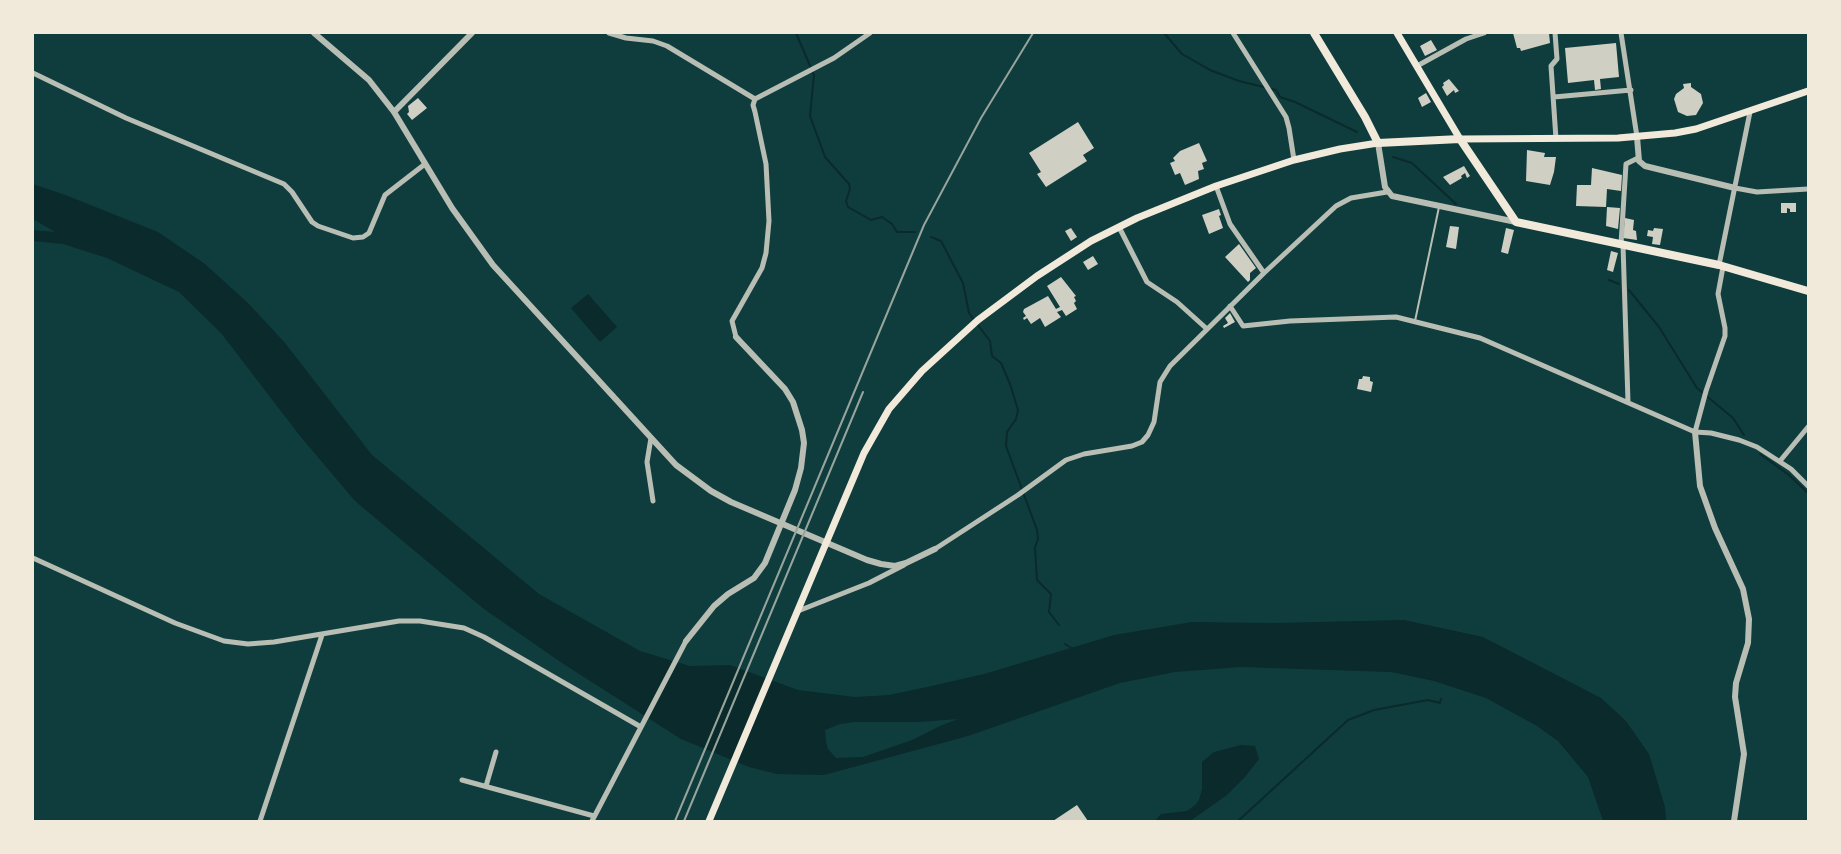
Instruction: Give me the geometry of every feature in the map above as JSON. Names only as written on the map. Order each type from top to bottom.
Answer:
[{"type":"main road","points":[[1314,33],[1365,117],[1378,143]]},
{"type":"main road","points":[[1397,33],[1460,139],[1516,222],[1721,266],[1808,291]]},
{"type":"main road","points":[[709,821],[864,453],[889,409],[922,371],[978,320],[1037,276],[1091,241],[1159,208],[1294,160],[1378,143],[1460,139],[1637,137],[1696,129],[1808,91]]},
{"type":"street","points":[[314,33],[369,80],[394,112],[462,224],[493,264],[676,465],[711,491],[826,543],[882,564],[895,566],[906,563]]},
{"type":"street","points":[[394,112],[472,33]]},
{"type":"street","points":[[609,33],[626,38],[653,41],[667,46],[755,99]]},
{"type":"street","points":[[462,780],[593,819],[686,641],[714,606],[754,578],[765,563],[795,490],[804,443],[799,416],[785,389],[736,337],[732,321],[762,268],[766,253],[769,221],[766,164],[753,105],[755,99],[834,58],[870,33]]},
{"type":"street","points":[[1233,33],[1286,117],[1294,160]]},
{"type":"street","points":[[1417,66],[1466,39],[1484,33]]},
{"type":"street","points":[[1556,33],[1557,59],[1551,66],[1556,139]]},
{"type":"street","points":[[1621,33],[1631,90],[1638,158],[1645,166],[1757,192],[1808,189]]},
{"type":"street","points":[[33,73],[126,118],[284,184],[312,222],[353,238],[363,237],[369,233],[386,195],[425,165]]},
{"type":"street","points":[[1554,97],[1631,90]]},
{"type":"street","points":[[1734,821],[1744,754],[1735,697],[1748,643],[1749,619],[1743,589],[1714,528],[1700,486],[1695,432],[1725,336],[1718,294],[1721,266],[1750,112]]},
{"type":"street","points":[[1378,143],[1387,192]]},
{"type":"street","points":[[1628,402],[1622,245],[1626,165],[1638,158]]},
{"type":"street","points":[[1216,186],[1230,224],[1264,273]]},
{"type":"street","points":[[798,611],[869,583],[935,549],[1018,495],[1066,460],[1083,454],[1132,446],[1142,442],[1154,422],[1160,382],[1164,374],[1230,306],[1336,206],[1352,198],[1387,192],[1400,199],[1516,222]]},
{"type":"street","points":[[1119,227],[1148,282],[1177,302],[1207,329]]},
{"type":"street","points":[[1230,306],[1243,326],[1290,321],[1396,317],[1480,338],[1695,432],[1711,433],[1757,447],[1780,461],[1808,486]]},
{"type":"street","points":[[1780,461],[1808,427]]},
{"type":"street","points":[[651,438],[647,462],[653,501]]},
{"type":"street","points":[[33,558],[175,623],[224,640],[248,644],[322,635],[399,621],[420,621],[464,628],[484,637],[641,727]]},
{"type":"street","points":[[260,821],[322,635]]},
{"type":"street","points":[[486,786],[496,752]]},
{"type":"lane","points":[[1415,321],[1439,207]]},
{"type":"water","points":[[33,184],[158,232],[205,264],[249,304],[285,343],[372,455],[539,594],[640,651],[690,666],[730,665],[798,690],[855,697],[889,695],[927,687],[984,674],[1114,635],[1192,622],[1404,620],[1483,637],[1601,698],[1626,721],[1649,754],[1665,807],[1666,821],[1603,821],[1588,777],[1558,741],[1537,726],[1486,698],[1434,681],[1391,672],[1241,667],[1175,672],[1120,683],[968,736],[824,775],[777,774],[749,767],[681,739],[562,663],[484,609],[355,501],[300,436],[221,333],[179,292],[107,258],[63,244],[33,241],[33,230],[55,232],[33,219]],"holes":[[[958,719],[912,740],[863,757],[836,758],[828,749],[826,742],[825,730],[840,724]]]},
{"type":"water","points":[[588,294],[617,327],[600,342],[571,308]]},
{"type":"water","points":[[1241,745],[1255,746],[1259,759],[1227,795],[1190,821],[1155,821],[1161,814],[1187,811],[1195,805],[1202,789],[1202,762],[1214,752]]},
{"type":"building","points":[[1513,33],[1549,33],[1550,43],[1521,51],[1517,48]]},
{"type":"building","points":[[1431,40],[1437,50],[1425,56],[1420,46]]},
{"type":"building","points":[[1616,43],[1619,77],[1600,79],[1601,89],[1595,90],[1594,80],[1568,83],[1565,48]]},
{"type":"building","points":[[1449,79],[1459,91],[1455,93],[1454,90],[1447,96],[1442,87],[1443,83]]},
{"type":"building","points":[[1691,83],[1691,87],[1701,94],[1703,103],[1696,115],[1687,116],[1678,112],[1674,99],[1676,94],[1684,88],[1683,84]]},
{"type":"building","points":[[1426,93],[1431,102],[1422,107],[1418,98]]},
{"type":"building","points":[[418,98],[427,108],[412,120],[407,114],[408,106]]},
{"type":"building","points":[[1078,122],[1094,148],[1083,155],[1087,161],[1046,187],[1037,174],[1041,172],[1029,153]]},
{"type":"building","points":[[1199,143],[1207,161],[1202,163],[1204,169],[1198,171],[1199,179],[1185,185],[1180,173],[1175,175],[1170,163],[1175,161],[1173,158],[1180,151]]},
{"type":"building","points":[[1527,150],[1545,153],[1544,157],[1556,157],[1550,185],[1526,181]]},
{"type":"building","points":[[1464,166],[1470,176],[1467,178],[1465,173],[1461,176],[1462,178],[1450,185],[1443,177]]},
{"type":"building","points":[[1592,168],[1622,175],[1621,191],[1607,189],[1606,207],[1576,206],[1577,185],[1591,185]]},
{"type":"building","points":[[1781,203],[1796,203],[1796,212],[1790,212],[1787,208],[1787,213],[1781,213]]},
{"type":"building","points":[[1607,207],[1620,208],[1618,229],[1606,226]]},
{"type":"building","points":[[1219,209],[1223,228],[1209,234],[1202,215]]},
{"type":"building","points":[[1625,218],[1634,220],[1633,230],[1636,231],[1637,240],[1623,238]]},
{"type":"building","points":[[1450,226],[1459,227],[1456,249],[1446,247]]},
{"type":"building","points":[[1071,228],[1077,237],[1071,241],[1065,231]]},
{"type":"building","points":[[1506,228],[1514,230],[1508,254],[1501,252]]},
{"type":"building","points":[[1654,228],[1663,229],[1660,245],[1652,244],[1653,237],[1647,236],[1648,230],[1653,231]]},
{"type":"building","points":[[1239,244],[1256,268],[1250,273],[1248,282],[1225,257]]},
{"type":"building","points":[[1611,251],[1618,253],[1613,272],[1607,270]]},
{"type":"building","points":[[1093,256],[1098,264],[1088,270],[1083,262]]},
{"type":"building","points":[[1061,277],[1076,296],[1074,303],[1077,309],[1066,316],[1062,310],[1057,312],[1061,317],[1045,327],[1040,318],[1031,324],[1027,318],[1024,320],[1026,316],[1024,309],[1048,296],[1056,309],[1060,307],[1047,286]]},
{"type":"building","points":[[1230,313],[1235,322],[1224,328],[1223,326],[1228,323],[1225,318]]},
{"type":"building","points":[[1363,376],[1370,377],[1370,381],[1373,382],[1371,392],[1357,389],[1359,379]]},
{"type":"building","points":[[1077,805],[1088,821],[1053,821]]},
{"type":"waterway","points":[[796,33],[814,75],[810,116],[825,157],[849,184],[850,189],[846,201],[848,207],[871,220],[882,217],[892,224],[897,232],[915,232]]},
{"type":"waterway","points":[[1164,33],[1182,54],[1210,70],[1239,81],[1276,90],[1280,97],[1357,132]]},
{"type":"waterway","points":[[1393,157],[1412,163],[1456,204]]},
{"type":"waterway","points":[[931,237],[941,241],[963,283],[969,313],[990,341],[992,356],[1001,363],[1010,384],[1018,410],[1016,419],[1007,432],[1006,446],[1037,530],[1038,539],[1035,547],[1037,580],[1051,594],[1049,612],[1059,625]]},
{"type":"waterway","points":[[1609,280],[1619,284]]},
{"type":"waterway","points":[[1629,290],[1659,327],[1697,388],[1733,418],[1744,435]]},
{"type":"waterway","points":[[1760,454],[1789,475],[1808,493]]},
{"type":"waterway","points":[[1065,644],[1073,649]]},
{"type":"waterway","points":[[1238,821],[1348,720],[1374,710],[1428,700],[1440,703],[1441,699]]},
{"type":"railway","points":[[675,821],[924,225],[981,118],[1033,33]]},
{"type":"railway","points":[[684,821],[863,392]]}]
